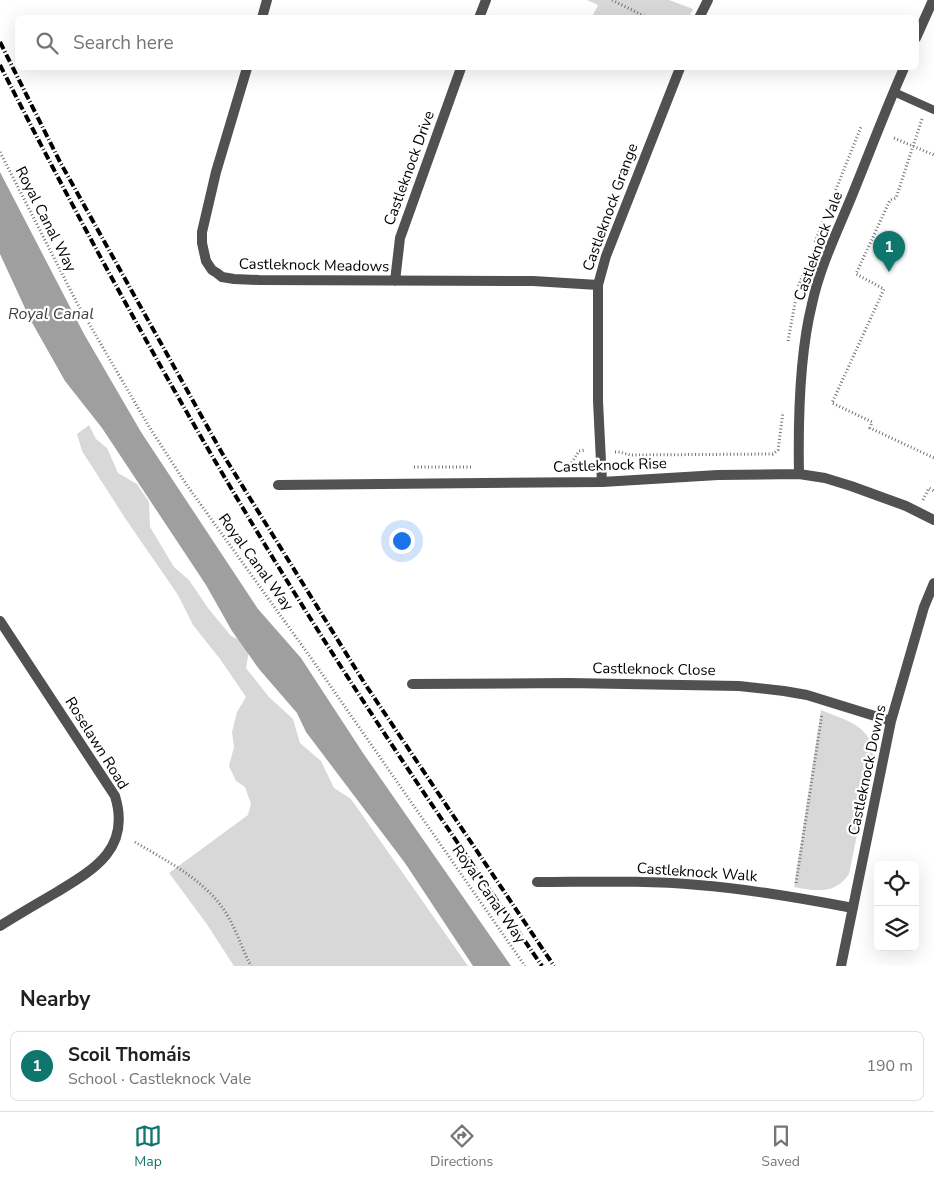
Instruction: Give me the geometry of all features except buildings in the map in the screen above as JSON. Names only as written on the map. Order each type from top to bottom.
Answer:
[{"type":"street","points":[[263,15],[267,0]]},
{"type":"street","points":[[480,15],[486,0]]},
{"type":"street","points":[[701,15],[708,0]]},
{"type":"street","points":[[919,31],[933,0]]},
{"type":"street","name":"Castleknock Meadows","points":[[246,70],[216,172],[202,232],[206,261],[212,270],[222,277],[242,280],[560,282],[598,285]]},
{"type":"street","name":"Castleknock Drive","points":[[395,281],[400,238],[460,70]]},
{"type":"street","name":"Castleknock Grange","points":[[602,482],[598,285],[606,256],[679,70]]},
{"type":"street","name":"Castleknock Vale","points":[[799,474],[798,427],[806,340],[812,304],[826,259],[903,70]]},
{"type":"street","name":"Castleknock Rise","points":[[278,486],[602,482],[718,475],[799,474],[825,478],[851,486],[906,506],[934,520]]},
{"type":"street","name":"Castleknock Downs","points":[[842,966],[892,720],[924,607],[934,583]]},
{"type":"street","name":"Roselawn Road","points":[[0,621],[115,796],[119,812],[118,829],[111,849],[101,862],[88,873],[0,926]]},
{"type":"street","name":"Castleknock Close","points":[[412,684],[729,685],[784,691],[824,700],[892,720]]},
{"type":"street","name":"Castleknock Walk","points":[[537,882],[676,883],[794,896],[853,908]]},
{"type":"lane","points":[[894,92],[934,110]]},
{"type":"path","points":[[612,0],[642,15]]},
{"type":"path","points":[[926,107],[896,198],[890,200],[856,274],[884,288],[832,403],[872,422],[870,428],[934,458]]},
{"type":"path","points":[[812,248],[861,128]]},
{"type":"path","points":[[894,138],[934,155]]},
{"type":"path","name":"Royal Canal Way","points":[[0,152],[77,303],[148,425],[186,484],[321,672],[526,966]]},
{"type":"path","points":[[788,346],[798,287],[807,263]]},
{"type":"path","points":[[562,467],[569,467],[579,451],[620,452],[630,455],[773,454],[778,450],[783,412]]},
{"type":"path","points":[[414,467],[474,467]]},
{"type":"path","points":[[794,896],[824,700]]},
{"type":"path","points":[[135,842],[189,875],[210,893],[222,906],[229,918],[252,966]]},
{"type":"shaded area","points":[[587,0],[669,0],[693,9],[690,15],[593,15],[598,5]]},
{"type":"shaded area","points":[[89,425],[96,439],[107,448],[118,473],[137,484],[149,502],[150,527],[174,567],[189,580],[208,608],[231,636],[250,645],[246,668],[269,697],[293,719],[300,743],[321,761],[334,788],[351,799],[468,966],[234,966],[206,923],[169,873],[248,815],[251,804],[245,787],[236,781],[229,766],[234,747],[232,732],[237,712],[246,697],[220,659],[193,625],[178,595],[82,451],[77,434]]},
{"type":"shaded area","points":[[821,710],[848,721],[863,731],[872,746],[873,757],[849,874],[843,881],[831,888],[809,890],[794,887]]},
{"type":"water","name":"Royal Canal","points":[[0,172],[84,334],[141,432],[258,609],[301,658],[363,753],[511,966],[473,966],[405,863],[306,732],[297,713],[259,669],[232,631],[206,585],[102,428],[65,381],[30,319],[0,254]]},
{"type":"railway","points":[[0,42],[60,162],[222,453],[365,684],[554,966]]},
{"type":"railway","points":[[0,65],[123,298],[254,527],[371,713],[542,966]]},
{"type":"place","name":"Scoil Thomáis","points":[[889,272]]}]
